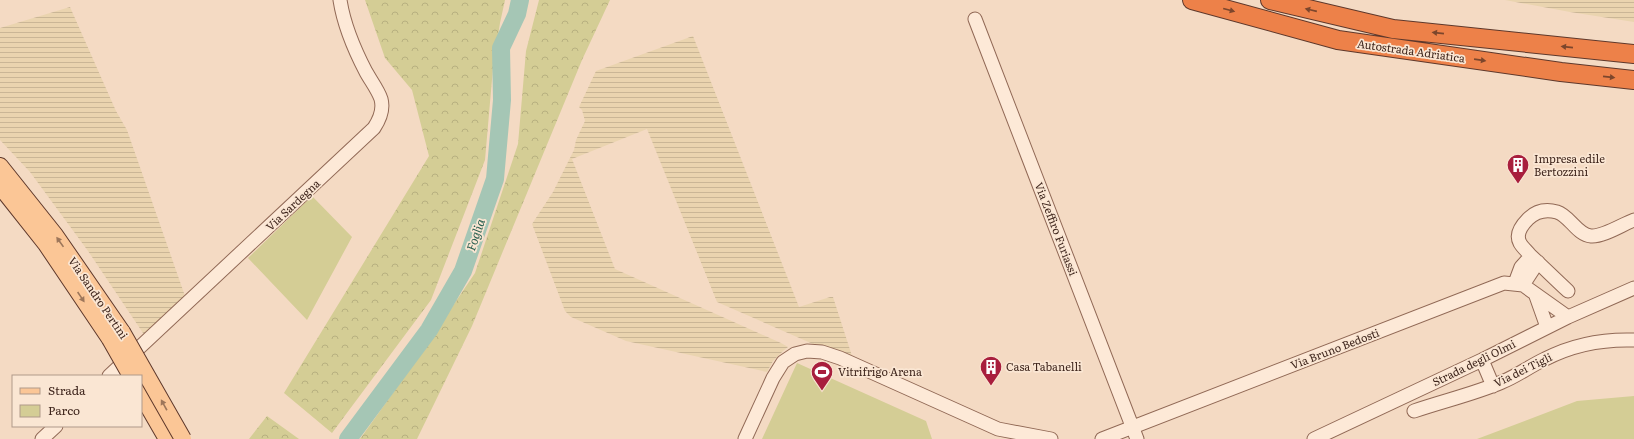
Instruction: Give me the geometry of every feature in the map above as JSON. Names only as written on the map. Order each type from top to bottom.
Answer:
[{"type":"highway","name":"Autostrada Adriatica","points":[[1192,0],[1338,40],[1561,72],[1634,80]]},
{"type":"highway","name":"Autostrada Adriatica","points":[[1270,0],[1393,29],[1634,54]]},
{"type":"main road","name":"Via Sandro Pertini","points":[[0,166],[55,235],[141,375]]},
{"type":"main road","name":"Via Sandro Pertini","points":[[0,186],[116,336],[131,375]]},
{"type":"main road","name":"Via Sandro Pertini","points":[[142,376],[183,439]]},
{"type":"main road","points":[[142,396],[166,439]]},
{"type":"street","name":"Via Sardegna","points":[[110,375],[374,128],[380,120],[382,110],[380,99],[354,48],[342,16],[340,0]]},
{"type":"street","name":"Via Zeffiro Furiassi","points":[[976,19],[1135,433]]},
{"type":"street","points":[[1568,291],[1520,243],[1519,234],[1523,224],[1531,216],[1547,210],[1559,213],[1567,218],[1583,234],[1598,236],[1634,220]]},
{"type":"street","points":[[1535,259],[1519,284],[1568,317]]},
{"type":"street","name":"Via Bruno Bedosti","points":[[1102,439],[1135,433],[1504,283],[1519,284]]},
{"type":"street","name":"Strada degli Olmi","points":[[1314,439],[1482,360],[1568,317],[1634,288]]},
{"type":"street","points":[[1536,296],[1547,327]]},
{"type":"street","name":"Via dei Tigli","points":[[1414,411],[1493,386],[1546,358],[1576,347],[1600,341],[1634,340]]},
{"type":"street","points":[[745,439],[773,378],[783,362],[795,354],[807,351],[822,352],[840,358],[998,428],[1051,439]]},
{"type":"street","points":[[1482,360],[1493,386]]},
{"type":"street","points":[[42,439],[55,427]]},
{"type":"shaded area","points":[[1505,0],[1634,0],[1634,22],[1570,12]]},
{"type":"shaded area","points":[[70,7],[116,111],[127,130],[185,296],[145,336],[88,251],[30,172],[0,140],[0,28]]},
{"type":"shaded area","points":[[693,36],[799,307],[833,297],[853,359],[852,361],[717,302],[647,129],[572,159],[615,269],[788,347],[773,361],[767,372],[626,341],[571,317],[565,311],[532,224],[553,192],[574,150],[576,140],[585,121],[582,110],[579,107],[596,71]]},
{"type":"green space","points":[[365,0],[505,0],[493,68],[485,160],[431,300],[332,433],[284,393],[429,156],[412,90],[385,58]]},
{"type":"green space","points":[[539,0],[610,0],[582,60],[472,326],[417,439],[360,439],[410,369],[475,273],[518,144],[526,51]]},
{"type":"green space","points":[[312,196],[352,237],[307,320],[248,258]]},
{"type":"green space","name":"Vitrifrigo Arena","points":[[797,363],[926,421],[932,439],[762,439]]},
{"type":"green space","points":[[1634,396],[1634,439],[1477,439],[1577,401]]},
{"type":"green space","points":[[267,416],[299,439],[249,439]]},
{"type":"waterway","name":"Foglia","points":[[348,439],[429,330],[463,271],[495,179],[502,100],[501,48],[517,14],[520,0]]},
{"type":"place","name":"Impresa edile Bertozzini","points":[[1518,184]]},
{"type":"place","name":"Casa Tabanelli","points":[[991,386]]},
{"type":"place","name":"Vitrifrigo Arena","points":[[822,392]]}]
